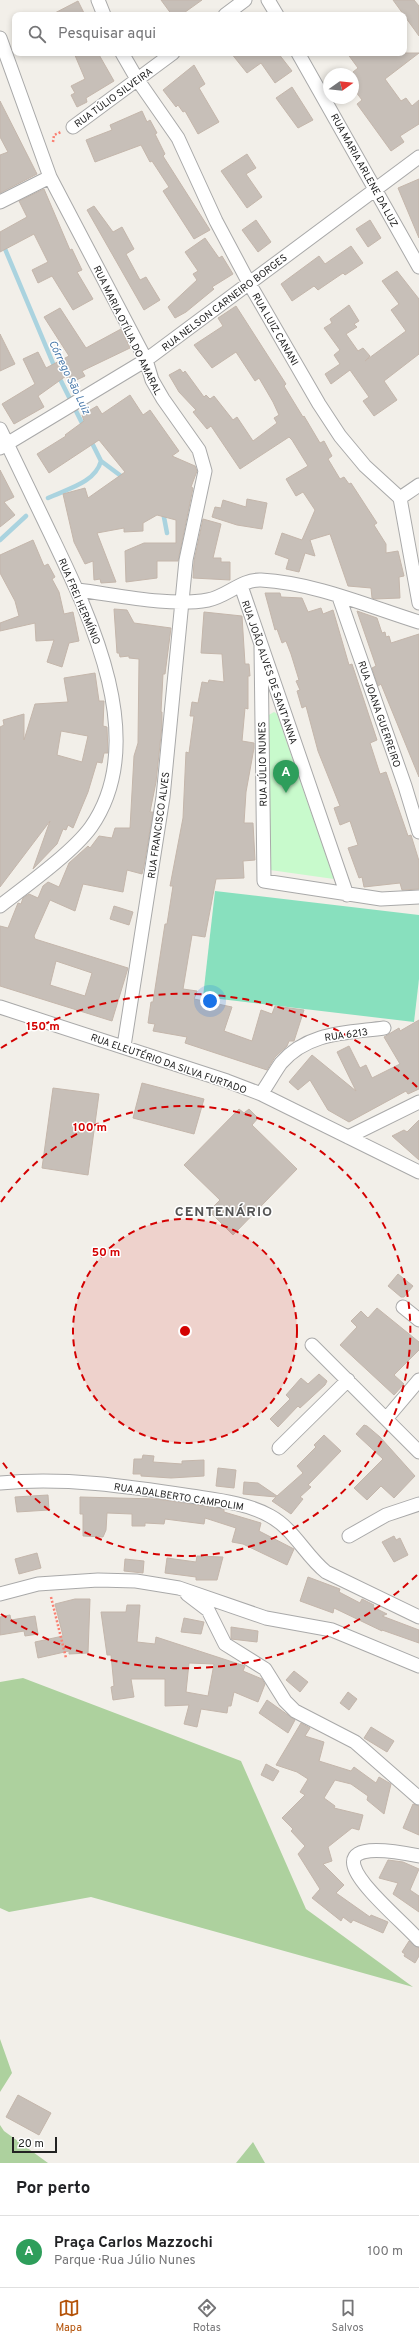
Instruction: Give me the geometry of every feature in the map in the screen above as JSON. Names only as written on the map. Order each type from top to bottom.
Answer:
[{"type":"street","points":[[98,0],[103,12]]},
{"type":"street","points":[[229,12],[245,0]]},
{"type":"street","points":[[268,0],[275,12]]},
{"type":"street","name":"RUA MARIA OTÍLIA DO AMARAL","points":[[0,38],[50,177],[146,360],[152,380],[163,399],[199,450],[203,460],[205,470],[188,546],[182,602]]},
{"type":"street","name":"RUA LUIZ CANANI","points":[[124,56],[137,79],[178,138],[216,221],[249,283],[319,404],[340,436],[365,466],[400,498]]},
{"type":"street","name":"RUA TÚLIO SILVEIRA","points":[[73,127],[169,56]]},
{"type":"street","name":"RUA MARIA ARLENE DA LUZ","points":[[300,56],[419,267]]},
{"type":"street","name":"RUA NELSON CARNEIRO BORGES","points":[[4,446],[79,402],[146,360],[419,157]]},
{"type":"street","points":[[0,202],[50,177]]},
{"type":"street","name":"RUA FREI HERMÍNIO","points":[[0,429],[4,446],[78,590],[100,649],[113,701],[117,727],[114,765],[108,791],[102,808],[91,827],[39,875],[0,906]]},
{"type":"street","points":[[419,485],[400,498],[419,603]]},
{"type":"street","points":[[78,590],[182,602],[219,597],[248,582],[260,580],[296,585],[419,622]]},
{"type":"street","name":"RUA JOÃO ALVES DE SANT'ANNA","points":[[241,586],[347,895]]},
{"type":"street","name":"RUA JOANA GUERREIRO","points":[[339,597],[419,832]]},
{"type":"street","name":"RUA FRANCISCO ALVES","points":[[124,1046],[161,811],[182,602]]},
{"type":"street","name":"RUA JÚLIO NUNES","points":[[261,646],[264,881],[347,895]]},
{"type":"street","points":[[347,895],[381,899],[419,897]]},
{"type":"street","name":"RUA ELEUTÉRIO DA SILVA FURTADO","points":[[0,1008],[124,1046],[261,1094],[419,1172]]},
{"type":"street","name":"RUA 6213","points":[[261,1094],[280,1064],[303,1044],[331,1034],[384,1028]]},
{"type":"street","points":[[348,1137],[419,1102]]},
{"type":"street","points":[[403,1307],[419,1320]]},
{"type":"street","points":[[312,1345],[419,1452]]},
{"type":"street","points":[[279,1448],[348,1380]]},
{"type":"street","points":[[386,1419],[419,1380]]},
{"type":"street","name":"RUA ADALBERTO CAMPOLIM","points":[[0,1484],[48,1480],[83,1481],[174,1493],[251,1507],[271,1516],[286,1527],[317,1564],[326,1572],[419,1617]]},
{"type":"street","points":[[349,1536],[386,1515],[419,1504]]},
{"type":"street","points":[[0,1594],[38,1584],[66,1581],[136,1581],[179,1588],[266,1618],[332,1630],[419,1666]]},
{"type":"street","points":[[179,1588],[208,1610],[225,1644],[265,1669],[286,1701],[295,1711],[355,1742],[419,1798]]},
{"type":"street","points":[[419,1856],[368,1850],[358,1853],[353,1861],[356,1873],[366,1888],[419,1940]]},
{"type":"path","name":"RUA TÚLIO SILVEIRA","points":[[54,146],[54,135],[73,127]]},
{"type":"path","points":[[66,1581],[50,1597],[66,1658]]},
{"type":"green space","points":[[274,712],[277,714],[334,879],[270,870],[267,716]]},
{"type":"green space","points":[[215,891],[419,915],[419,979],[414,1022],[203,997]]},
{"type":"green space","points":[[23,1678],[241,1761],[306,1909],[413,1987],[91,1897],[9,1912],[0,1908],[0,1682]]},
{"type":"green space","points":[[0,2039],[12,2073],[0,2092]]},
{"type":"green space","points":[[0,2125],[4,2131],[48,2163],[0,2163]]},
{"type":"green space","points":[[253,2142],[265,2163],[236,2163]]},
{"type":"building","points":[[161,0],[202,0],[185,12],[170,12]]},
{"type":"building","points":[[393,0],[414,0],[419,6],[419,36],[407,19],[407,12],[402,12]]},
{"type":"building","points":[[78,1],[84,12],[57,12]]},
{"type":"building","points":[[407,53],[419,53],[385,79],[401,101],[406,98],[412,106],[419,100],[419,124],[400,136],[404,142],[391,151],[357,104],[359,104],[362,100],[359,96],[359,68],[349,56],[407,56]]},
{"type":"building","points":[[75,56],[100,56],[114,81],[86,98],[87,102],[77,107],[71,95],[75,93],[71,86],[85,79]]},
{"type":"building","points":[[233,56],[280,56],[292,71],[275,83],[261,63],[247,73]]},
{"type":"building","points":[[194,65],[205,84],[199,88],[219,122],[198,134],[185,111],[183,112],[178,105],[176,107],[163,90]]},
{"type":"building","points":[[292,87],[313,120],[298,128],[276,98]]},
{"type":"building","points":[[0,101],[37,174],[0,193],[0,155],[8,152],[0,137]]},
{"type":"building","points":[[142,111],[147,122],[150,120],[157,133],[155,134],[165,154],[163,156],[210,230],[194,239],[163,191],[169,187],[152,161],[150,162],[141,145],[95,162],[86,140],[112,130],[110,125]]},
{"type":"building","points":[[247,154],[256,168],[246,174],[262,197],[247,208],[221,171]]},
{"type":"building","points":[[419,179],[419,238],[398,188]]},
{"type":"building","points":[[44,189],[70,250],[72,249],[82,270],[77,272],[93,299],[73,310],[52,276],[38,283],[32,270],[48,262],[34,234],[0,252],[0,232],[27,217],[19,201]]},
{"type":"building","points":[[94,206],[113,232],[122,227],[134,249],[126,254],[140,280],[146,277],[160,300],[144,310],[87,210]]},
{"type":"building","points":[[256,220],[271,242],[258,252],[242,230]]},
{"type":"building","points":[[370,220],[381,238],[368,247],[356,229]]},
{"type":"building","points":[[205,238],[219,258],[222,256],[233,274],[212,287],[214,289],[186,312],[175,318],[168,307],[197,280],[193,274],[198,271],[185,252]]},
{"type":"building","points":[[351,246],[363,263],[345,275],[343,273],[318,290],[314,286],[292,301],[281,284],[319,256],[325,264]]},
{"type":"building","points":[[397,271],[419,299],[419,354],[384,381],[397,400],[374,416],[363,401],[369,397],[350,370],[331,384],[325,374],[340,364],[334,355],[340,350],[324,328],[332,323],[330,319],[349,305],[359,321],[354,324],[357,327],[346,334],[358,351],[363,348],[370,356],[365,361],[406,331],[391,310],[399,304],[382,281]]},
{"type":"building","points":[[236,306],[286,384],[284,386],[303,417],[304,416],[320,443],[324,441],[332,456],[328,459],[340,479],[344,477],[349,484],[351,483],[377,523],[374,525],[386,544],[386,553],[398,551],[404,576],[399,577],[400,598],[375,599],[372,598],[371,588],[348,586],[330,534],[310,540],[315,556],[305,553],[299,572],[286,569],[289,559],[275,554],[282,533],[302,540],[315,510],[303,492],[296,496],[286,479],[308,466],[289,437],[240,469],[211,426],[207,429],[193,412],[196,410],[179,392],[169,375],[180,369],[183,373],[185,371],[204,397],[206,395],[210,399],[214,396],[233,420],[237,417],[253,441],[277,423],[274,418],[279,415],[273,402],[259,378],[255,381],[236,352],[212,368],[194,345],[223,326],[218,318]]},
{"type":"building","points":[[60,308],[86,348],[121,329],[130,348],[82,371],[85,376],[70,383],[66,376],[38,396],[44,407],[14,424],[2,404],[35,384],[23,359],[38,352],[46,368],[69,356],[44,317]]},
{"type":"building","points":[[0,334],[15,364],[0,371]]},
{"type":"building","points":[[130,395],[143,415],[150,410],[179,451],[172,456],[195,466],[197,471],[191,487],[193,488],[178,561],[157,561],[157,578],[126,582],[125,551],[144,543],[176,543],[176,520],[157,515],[143,523],[143,531],[124,532],[124,528],[97,533],[116,582],[101,583],[100,579],[94,580],[93,561],[85,564],[74,542],[63,494],[85,488],[88,498],[125,472],[99,440],[49,473],[37,454],[66,436],[65,435],[84,421],[82,415],[97,406],[102,414]]},
{"type":"building","points":[[0,470],[14,497],[4,502],[15,515],[0,527]]},
{"type":"building","points":[[247,499],[267,503],[262,529],[237,525],[212,517],[215,507],[221,508],[223,500],[246,507]]},
{"type":"building","points":[[203,519],[221,524],[213,558],[221,558],[221,562],[230,562],[230,580],[193,578],[194,561]]},
{"type":"building","points":[[33,540],[44,566],[48,564],[55,577],[52,579],[59,592],[64,614],[73,612],[79,641],[69,643],[62,667],[47,662],[54,640],[36,641],[35,623],[0,631],[0,623],[19,616],[15,601],[0,573],[0,555]]},
{"type":"building","points":[[265,593],[280,593],[281,597],[302,598],[308,612],[321,608],[323,614],[333,610],[349,665],[352,664],[377,740],[370,743],[380,774],[386,772],[408,836],[411,835],[419,861],[419,889],[402,890],[400,883],[364,887],[362,877],[359,878],[348,848],[358,845],[350,821],[340,825],[334,808],[340,806],[318,751],[306,706],[302,708],[297,691],[300,690],[296,681],[299,680],[291,654],[286,641],[282,643],[277,629],[275,630]]},
{"type":"building","points":[[114,609],[127,610],[134,623],[171,628],[165,674],[163,674],[161,712],[162,726],[156,782],[150,812],[153,812],[142,874],[127,870],[123,892],[83,884],[75,911],[50,900],[34,936],[35,939],[128,968],[112,1021],[0,986],[0,926],[8,928],[18,903],[21,904],[23,898],[29,894],[38,898],[43,886],[48,882],[59,887],[69,863],[88,846],[90,848],[99,836],[112,838],[115,828],[130,828],[134,756],[138,743],[139,659],[129,658],[129,656],[120,657],[119,653],[117,653]],"holes":[[[56,961],[92,973],[85,996],[50,985]]]},
{"type":"building","points":[[357,611],[377,618],[382,633],[385,632],[386,637],[389,636],[391,643],[419,634],[419,777],[381,684],[378,686],[372,668],[376,666]]},
{"type":"building","points":[[204,612],[242,616],[245,664],[249,664],[250,676],[248,676],[248,709],[245,708],[242,741],[254,743],[246,792],[244,823],[253,823],[255,860],[243,861],[244,878],[216,879],[205,937],[192,935],[183,989],[197,991],[194,999],[232,1007],[224,1031],[252,1041],[261,1010],[272,1014],[275,1006],[304,1010],[294,1041],[289,1041],[287,1046],[275,1057],[267,1070],[185,1043],[187,1037],[153,1031],[155,1024],[148,1023],[151,1002],[153,1002],[165,924],[167,924],[173,886],[170,886],[183,818],[186,752],[189,753],[194,716],[190,716],[192,702],[198,703],[202,682],[208,683],[209,680],[224,682],[222,654],[201,653]]},
{"type":"building","points":[[95,673],[99,701],[104,701],[103,726],[107,727],[108,753],[104,753],[102,763],[97,762],[88,792],[73,828],[68,825],[66,830],[63,829],[57,844],[33,869],[50,821],[0,887],[0,727],[4,725],[3,720],[24,714],[24,740],[35,704],[68,702],[64,678]],"holes":[[[61,731],[88,736],[82,762],[57,755]]]},
{"type":"building","points":[[114,906],[133,912],[129,925],[110,919]]},
{"type":"building","points":[[419,1020],[419,1089],[408,1094],[406,1091],[349,1122],[328,1110],[310,1080],[298,1090],[289,1082],[312,1055],[356,1091],[337,1052],[349,1046],[360,1068],[366,1065],[372,1078],[400,1064],[384,1037],[399,1028],[400,1031]]},
{"type":"building","points":[[142,1083],[204,1099],[194,1134],[133,1118]]},
{"type":"building","points":[[53,1088],[99,1094],[88,1175],[42,1168]]},
{"type":"building","points":[[239,1109],[244,1113],[249,1109],[258,1118],[252,1125],[297,1169],[233,1235],[209,1211],[220,1200],[184,1165]]},
{"type":"building","points":[[419,1120],[419,1160],[392,1136],[404,1130],[407,1132]]},
{"type":"building","points":[[398,1274],[413,1286],[404,1297],[401,1297],[388,1286]]},
{"type":"building","points":[[377,1308],[419,1342],[419,1350],[394,1375],[404,1384],[394,1395],[340,1345],[357,1327],[351,1321],[361,1311],[368,1318]]},
{"type":"building","points":[[319,1374],[327,1381],[325,1385],[300,1408],[298,1406],[278,1427],[270,1419],[290,1399],[286,1395],[301,1378],[308,1384]]},
{"type":"building","points":[[364,1425],[380,1437],[415,1476],[394,1498],[381,1486],[367,1500],[354,1488],[383,1459],[356,1434]]},
{"type":"building","points":[[324,1435],[341,1451],[308,1485],[311,1487],[300,1497],[303,1499],[291,1514],[272,1501],[276,1497],[243,1494],[244,1482],[258,1483],[277,1496],[303,1473],[297,1466],[316,1447],[314,1445]]},
{"type":"building","points":[[143,1455],[154,1456],[153,1462],[182,1464],[182,1461],[204,1460],[204,1476],[171,1478],[133,1474],[134,1459],[142,1459]]},
{"type":"building","points":[[218,1468],[236,1470],[234,1488],[216,1486]]},
{"type":"building","points":[[48,1495],[49,1510],[17,1512],[15,1497]]},
{"type":"building","points":[[80,1497],[157,1499],[224,1509],[224,1512],[261,1523],[259,1531],[294,1549],[287,1565],[243,1544],[232,1542],[236,1528],[205,1518],[204,1524],[165,1519],[164,1524],[145,1523],[145,1526],[132,1526],[132,1514],[107,1513],[106,1530],[103,1537],[83,1536],[83,1514],[80,1514]]},
{"type":"building","points":[[394,1536],[396,1540],[400,1538],[408,1555],[394,1562],[382,1542]]},
{"type":"building","points":[[37,1553],[41,1568],[19,1574],[15,1559]]},
{"type":"building","points":[[197,1556],[223,1557],[217,1580],[196,1580],[196,1577],[165,1573],[167,1558],[196,1562]]},
{"type":"building","points":[[125,1559],[144,1561],[143,1573],[124,1571]]},
{"type":"building","points":[[308,1577],[340,1589],[339,1592],[360,1603],[362,1599],[374,1605],[373,1607],[387,1614],[382,1616],[419,1630],[419,1643],[382,1631],[334,1608],[333,1613],[300,1601]]},
{"type":"building","points":[[75,1599],[90,1599],[88,1653],[69,1654],[69,1651],[38,1658],[35,1642],[63,1636],[55,1604]]},
{"type":"building","points":[[127,1605],[140,1605],[137,1642],[155,1644],[156,1637],[245,1666],[243,1671],[262,1679],[265,1684],[258,1702],[234,1692],[231,1706],[228,1706],[227,1713],[201,1709],[197,1727],[184,1724],[189,1705],[165,1706],[165,1679],[131,1679],[134,1697],[113,1700],[111,1687],[114,1686],[111,1655],[107,1655],[101,1612],[126,1612]],"holes":[[[189,1663],[214,1664],[208,1696],[186,1692]]]},
{"type":"building","points":[[10,1615],[11,1620],[35,1616],[38,1634],[25,1636],[24,1631],[0,1635],[0,1617]]},
{"type":"building","points":[[184,1618],[204,1622],[201,1634],[181,1632]]},
{"type":"building","points":[[231,1627],[258,1631],[257,1642],[231,1639]]},
{"type":"building","points":[[294,1671],[308,1682],[300,1692],[286,1680]]},
{"type":"building","points":[[348,1692],[357,1699],[349,1710],[340,1703]]},
{"type":"building","points":[[267,1700],[295,1720],[288,1733],[259,1713]]},
{"type":"building","points":[[301,1723],[310,1728],[305,1736],[324,1742],[319,1761],[351,1771],[354,1767],[376,1783],[379,1777],[391,1784],[384,1814],[367,1800],[368,1796],[351,1784],[335,1780],[324,1798],[335,1806],[334,1808],[363,1815],[359,1830],[352,1828],[328,1847],[332,1861],[323,1864],[344,1885],[336,1893],[370,1917],[371,1915],[388,1922],[383,1933],[353,1920],[351,1923],[343,1917],[341,1921],[312,1898],[320,1889],[298,1854],[305,1846],[291,1831],[293,1829],[282,1818],[305,1795],[300,1792],[308,1779],[297,1772],[276,1765]]},
{"type":"building","points":[[371,1727],[394,1741],[387,1752],[364,1738]]},
{"type":"building","points":[[266,1764],[279,1771],[273,1781],[261,1775]]},
{"type":"building","points":[[413,1804],[419,1806],[419,1835],[403,1828]]},
{"type":"building","points":[[388,1860],[403,1862],[419,1869],[410,1890],[419,1896],[419,1912],[393,1894],[398,1883],[379,1878]]},
{"type":"building","points":[[409,1941],[419,1948],[419,1956],[415,1963],[404,1956],[405,1954],[402,1952]]},
{"type":"building","points":[[18,2095],[51,2113],[39,2135],[6,2117]]},
{"type":"waterway","name":"Córrego São Luiz","points":[[0,237],[55,368]]},
{"type":"waterway","name":"Córrego São Luiz","points":[[58,375],[84,427]]},
{"type":"waterway","name":"Córrego São Luiz","points":[[48,498],[87,480],[98,469],[101,461],[90,439]]},
{"type":"waterway","points":[[101,461],[125,479]]},
{"type":"waterway","points":[[163,512],[167,533]]},
{"type":"waterway","name":"Córrego São Luiz","points":[[0,540],[26,516]]},
{"type":"place","name":"Praça Carlos Mazzochi","points":[[286,793]]},
{"type":"district","name":"CENTENÁRIO","points":[[224,1211]]}]
